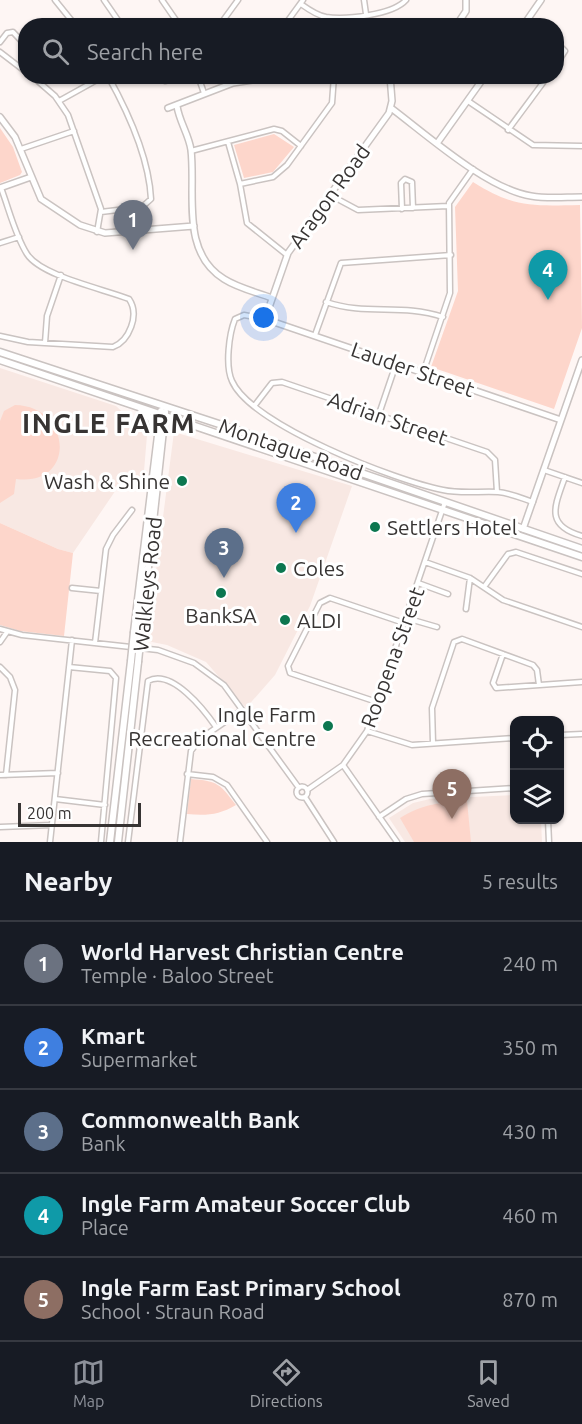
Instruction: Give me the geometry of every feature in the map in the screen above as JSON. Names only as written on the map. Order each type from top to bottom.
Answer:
[{"type":"main road","name":"Montague Road","points":[[0,352],[164,405],[445,502],[582,557]]},
{"type":"main road","name":"Montague Road","points":[[0,360],[442,509],[582,549]]},
{"type":"main road","points":[[130,403],[151,418],[155,445]]},
{"type":"main road","name":"Walkleys Road","points":[[137,632],[163,433],[164,405]]},
{"type":"main road","name":"Walkleys Road","points":[[118,842],[155,445],[163,414]]},
{"type":"main road","points":[[163,433],[175,422],[194,424]]},
{"type":"main road","name":"Walkleys Road","points":[[110,842],[134,662]]},
{"type":"street","points":[[56,0],[70,18]]},
{"type":"street","points":[[104,0],[116,18]]},
{"type":"street","points":[[162,0],[174,18]]},
{"type":"street","points":[[225,18],[238,0]]},
{"type":"street","points":[[364,0],[366,14]]},
{"type":"street","points":[[290,18],[302,2],[323,16],[392,10],[406,0]]},
{"type":"street","points":[[461,18],[466,11],[466,0]]},
{"type":"street","points":[[528,18],[541,0]]},
{"type":"street","points":[[0,42],[7,33],[13,32],[18,37]]},
{"type":"street","points":[[0,52],[18,66]]},
{"type":"street","points":[[41,84],[59,101],[74,131],[101,212],[97,232]]},
{"type":"street","points":[[59,101],[91,84]]},
{"type":"street","points":[[101,212],[144,206],[151,196],[131,125],[110,84]]},
{"type":"street","points":[[201,84],[204,93]]},
{"type":"street","points":[[168,108],[230,84]]},
{"type":"street","points":[[240,184],[276,175],[301,146],[332,103],[333,84]]},
{"type":"street","points":[[390,84],[391,108],[496,184],[523,194],[582,197]]},
{"type":"street","points":[[438,142],[480,84]]},
{"type":"street","points":[[508,130],[542,84]]},
{"type":"street","points":[[468,101],[508,130],[537,146],[582,146]]},
{"type":"street","points":[[177,106],[191,151],[194,226],[200,252],[214,271],[230,282],[272,298]]},
{"type":"street","name":"Aragon Road","points":[[265,319],[287,255],[391,108]]},
{"type":"street","points":[[0,117],[13,133],[39,196],[48,205],[97,232],[194,226]]},
{"type":"street","points":[[191,151],[277,129],[301,146]]},
{"type":"street","points":[[21,149],[74,131]]},
{"type":"street","points":[[228,142],[240,184],[248,225],[287,255]]},
{"type":"street","points":[[423,373],[451,286],[448,206],[473,169]]},
{"type":"street","points":[[0,336],[45,343],[112,347],[123,342],[130,332],[133,307],[130,300],[61,275],[31,260],[19,237],[1,188],[31,177]]},
{"type":"street","points":[[402,209],[401,183],[407,179],[412,182],[413,208]]},
{"type":"street","points":[[330,195],[356,210],[448,206]]},
{"type":"street","points":[[0,243],[19,237]]},
{"type":"street","points":[[315,335],[337,268],[343,262],[451,255]]},
{"type":"street","points":[[45,343],[47,316],[61,275]]},
{"type":"street","points":[[326,302],[357,310],[417,309],[443,316]]},
{"type":"street","points":[[265,319],[238,316],[234,322],[228,366],[231,380],[237,389],[255,405],[297,435],[349,458],[436,488],[461,492],[497,492],[533,502]]},
{"type":"street","name":"Lauder Street","points":[[265,319],[561,420]]},
{"type":"street","points":[[522,532],[582,360]]},
{"type":"street","points":[[379,414],[396,364]]},
{"type":"street","name":"Adrian Street","points":[[255,405],[270,386],[280,381],[490,453],[495,460],[497,492]]},
{"type":"street","points":[[544,470],[582,483]]},
{"type":"street","points":[[565,477],[556,504],[555,516],[565,530],[582,536]]},
{"type":"street","name":"Roopena Street","points":[[307,790],[343,765],[367,731],[445,502]]},
{"type":"street","points":[[95,643],[107,547],[132,510]]},
{"type":"street","points":[[484,587],[508,554],[516,552],[582,574]]},
{"type":"street","points":[[425,562],[470,578],[503,600],[582,627]]},
{"type":"street","points":[[466,609],[470,578]]},
{"type":"street","points":[[418,583],[448,594]]},
{"type":"street","points":[[72,588],[100,591]]},
{"type":"street","points":[[377,702],[290,673],[288,666],[320,603],[330,598],[405,621],[436,627]]},
{"type":"street","points":[[0,629],[7,632],[158,650],[189,660],[224,685],[299,788],[307,790],[305,797]]},
{"type":"street","points":[[0,642],[7,632]]},
{"type":"street","points":[[433,743],[432,708],[454,642],[462,639],[533,665],[537,670],[538,685]]},
{"type":"street","points":[[50,842],[72,640]]},
{"type":"street","points":[[503,654],[493,683],[496,688],[582,682]]},
{"type":"street","points":[[0,667],[10,677],[15,690],[6,775]]},
{"type":"street","points":[[69,667],[110,671],[116,678],[101,842]]},
{"type":"street","points":[[128,842],[148,681],[158,679],[182,689],[197,701],[216,727]]},
{"type":"street","points":[[180,842],[187,774],[195,745],[216,727],[242,710]]},
{"type":"street","points":[[367,731],[397,742],[433,743],[510,738]]},
{"type":"street","points":[[564,735],[582,734]]},
{"type":"street","points":[[343,765],[397,842]]},
{"type":"street","points":[[0,775],[58,773]]},
{"type":"street","points":[[187,774],[213,777],[227,785],[267,842]]},
{"type":"street","points":[[299,788],[297,794],[305,797],[334,842]]},
{"type":"street","points":[[379,817],[406,799],[422,794],[510,789]]},
{"type":"street","points":[[55,799],[105,805]]},
{"type":"street","points":[[548,824],[549,842]]},
{"type":"street","points":[[0,827],[52,825]]},
{"type":"shaded area","points":[[0,128],[13,147],[22,172],[0,183]]},
{"type":"shaded area","points":[[274,134],[294,147],[273,172],[244,178],[234,145]]},
{"type":"shaded area","points":[[473,182],[500,197],[524,204],[580,205],[582,328],[554,409],[431,367],[458,291],[455,207]]},
{"type":"shaded area","points":[[0,368],[116,406],[147,435],[143,483],[120,484],[73,553],[58,549],[0,523]]},
{"type":"shaded area","points":[[15,405],[34,409],[48,418],[56,431],[60,445],[58,459],[50,471],[36,478],[16,479],[14,494],[0,503],[0,421],[4,411]]},
{"type":"shaded area","points":[[174,432],[352,486],[310,606],[275,675],[246,708],[206,662],[167,645],[147,641]]},
{"type":"shaded area","points":[[0,523],[58,549],[73,553],[64,636],[20,631],[0,625]]},
{"type":"shaded area","points":[[191,779],[218,785],[236,805],[212,814],[187,814]]},
{"type":"shaded area","points":[[510,795],[510,824],[541,824],[542,842],[405,842],[389,818],[413,803],[430,799]]},
{"type":"shaded area","points":[[467,801],[471,842],[414,842],[400,818],[432,805]]},
{"type":"place","name":"World Harvest Christian Centre","points":[[133,250]]},
{"type":"place","name":"Ingle Farm Amateur Soccer Club","points":[[548,300]]},
{"type":"place","name":"Wash & Shine","points":[[182,481]]},
{"type":"place","name":"Settlers Hotel","points":[[375,527]]},
{"type":"place","name":"Kmart","points":[[296,533]]},
{"type":"place","name":"Coles","points":[[281,568]]},
{"type":"place","name":"Commonwealth Bank","points":[[224,578]]},
{"type":"place","name":"BankSA","points":[[221,593]]},
{"type":"place","name":"ALDI","points":[[285,620]]},
{"type":"place","name":"Ingle Farm Recreational Centre","points":[[328,726]]},
{"type":"place","name":"Ingle Farm East Primary School","points":[[452,819]]},
{"type":"district","name":"INGLE FARM","points":[[109,423]]}]
